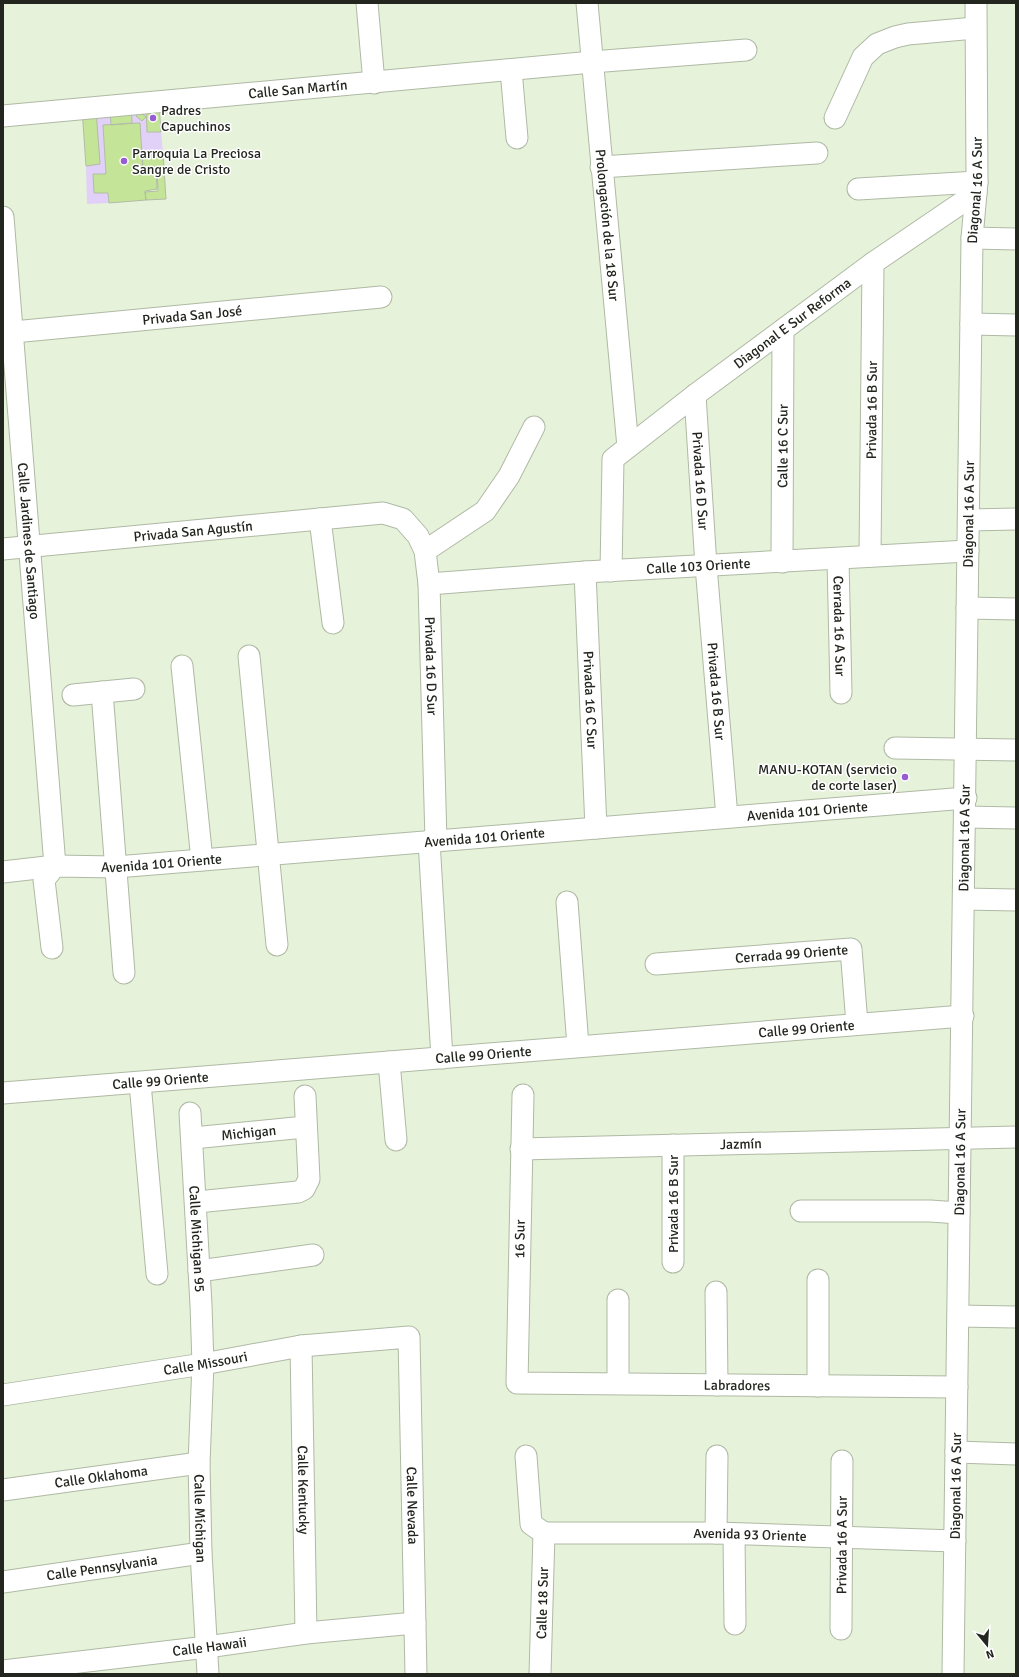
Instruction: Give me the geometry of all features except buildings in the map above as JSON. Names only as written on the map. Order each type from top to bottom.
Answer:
[{"type":"street","points":[[367,3],[374,83]]},
{"type":"street","name":"Prolongación de la 18 Sur","points":[[587,3],[601,167],[621,453],[611,571]]},
{"type":"street","name":"Diagonal 16 A Sur","points":[[953,1674],[963,1016],[972,238],[976,188],[976,3]]},
{"type":"street","points":[[835,118],[863,57],[877,44],[908,34],[975,28]]},
{"type":"street","name":"Calle San Martín","points":[[3,116],[592,62],[746,50]]},
{"type":"street","points":[[511,70],[517,138]]},
{"type":"street","points":[[601,167],[817,153]]},
{"type":"street","points":[[858,189],[976,188]]},
{"type":"street","name":"Diagonal E Sur Reforma","points":[[621,453],[782,330],[976,188]]},
{"type":"street","name":"Calle Jardines de Santiago","points":[[3,217],[8,332],[30,547],[55,866]]},
{"type":"street","points":[[972,238],[1016,239]]},
{"type":"street","name":"Privada 16 B Sur","points":[[870,556],[873,263]]},
{"type":"street","name":"Privada San José","points":[[8,332],[381,297]]},
{"type":"street","points":[[971,324],[1016,325]]},
{"type":"street","name":"Calle 16 C Sur","points":[[782,330],[782,562]]},
{"type":"street","name":"Privada 16 D Sur","points":[[695,395],[706,566]]},
{"type":"street","points":[[425,551],[485,511],[509,476],[534,427]]},
{"type":"street","name":"Privada 16 D Sur","points":[[383,513],[403,519],[418,536],[425,551],[429,584],[433,841],[442,1058]]},
{"type":"street","name":"Privada San Agustín","points":[[3,549],[383,513]]},
{"type":"street","points":[[969,520],[1016,518]]},
{"type":"street","points":[[320,519],[333,623]]},
{"type":"street","name":"Calle 103 Oriente","points":[[429,584],[585,572],[968,552]]},
{"type":"street","name":"Cerrada 16 A Sur","points":[[838,559],[841,693]]},
{"type":"street","name":"Privada 16 B Sur","points":[[706,566],[726,817]]},
{"type":"street","name":"Privada 16 C Sur","points":[[585,572],[596,828]]},
{"type":"street","points":[[967,608],[1016,609]]},
{"type":"street","points":[[249,656],[277,945]]},
{"type":"street","points":[[182,666],[202,860]]},
{"type":"street","points":[[73,695],[134,690]]},
{"type":"street","points":[[102,692],[124,973]]},
{"type":"street","points":[[895,748],[1016,750]]},
{"type":"street","name":"Avenida 101 Oriente","points":[[3,872],[55,866],[116,867],[726,817],[965,808],[1016,818]]},
{"type":"street","points":[[52,948],[44,880],[55,866]]},
{"type":"street","points":[[964,899],[1016,900]]},
{"type":"street","points":[[567,902],[578,1046]]},
{"type":"street","name":"Cerrada 99 Oriente","points":[[656,964],[851,949],[857,1024]]},
{"type":"street","name":"Calle 99 Oriente","points":[[3,1093],[963,1016]]},
{"type":"street","points":[[389,1062],[396,1140]]},
{"type":"street","points":[[140,1083],[157,1274]]},
{"type":"street","name":"16 Sur","points":[[517,1383],[523,1095]]},
{"type":"street","points":[[196,1202],[298,1192],[304,1189],[309,1179],[305,1128],[305,1096]]},
{"type":"street","name":"Calle Michigan 95","points":[[190,1113],[196,1202],[203,1364]]},
{"type":"street","name":"Michigan","points":[[192,1138],[305,1128]]},
{"type":"street","name":"Jazmín","points":[[521,1149],[1016,1137]]},
{"type":"street","name":"Privada 16 B Sur","points":[[673,1262],[674,1145]]},
{"type":"street","points":[[801,1211],[930,1211],[959,1213]]},
{"type":"street","points":[[199,1271],[313,1255]]},
{"type":"street","points":[[818,1280],[818,1386]]},
{"type":"street","points":[[716,1292],[717,1385]]},
{"type":"street","points":[[618,1300],[618,1383]]},
{"type":"street","points":[[958,1316],[1016,1317]]},
{"type":"street","name":"Calle Missouri","points":[[3,1396],[203,1364],[301,1346],[409,1337]]},
{"type":"street","name":"Calle Nevada","points":[[409,1337],[416,1674]]},
{"type":"street","name":"Calle Kentucky","points":[[301,1346],[306,1633]]},
{"type":"street","name":"Calle Míchigan","points":[[203,1364],[199,1463],[201,1553],[208,1674]]},
{"type":"street","name":"Labradores","points":[[517,1383],[957,1387]]},
{"type":"street","points":[[956,1452],[1016,1454]]},
{"type":"street","points":[[526,1456],[531,1524],[544,1533]]},
{"type":"street","points":[[717,1456],[735,1624]]},
{"type":"street","name":"Privada 16 A Sur","points":[[841,1629],[842,1461]]},
{"type":"street","name":"Calle Oklahoma","points":[[3,1490],[199,1463]]},
{"type":"street","name":"Avenida 93 Oriente","points":[[544,1533],[725,1533],[955,1541]]},
{"type":"street","name":"Calle 18 Sur","points":[[540,1674],[544,1533]]},
{"type":"street","name":"Calle Pennsylvania","points":[[3,1582],[201,1553]]},
{"type":"street","name":"Calle Hawaii","points":[[3,1671],[103,1666],[207,1647],[306,1633],[415,1623]]},
{"type":"shaded area","points":[[131,105],[146,105],[147,132],[161,132],[163,153],[142,154],[140,123],[132,123]]},
{"type":"shaded area","points":[[110,109],[111,125],[103,126],[106,174],[93,175],[94,193],[108,193],[109,203],[87,204],[86,166],[99,164],[96,110]]},
{"type":"place","name":"Padres Capuchinos","points":[[153,118]]},
{"type":"place","name":"Parroquia La Preciosa Sangre de Cristo","points":[[124,161]]},
{"type":"place","name":"MANU-KOTAN (servicio de corte laser)","points":[[905,777]]}]
